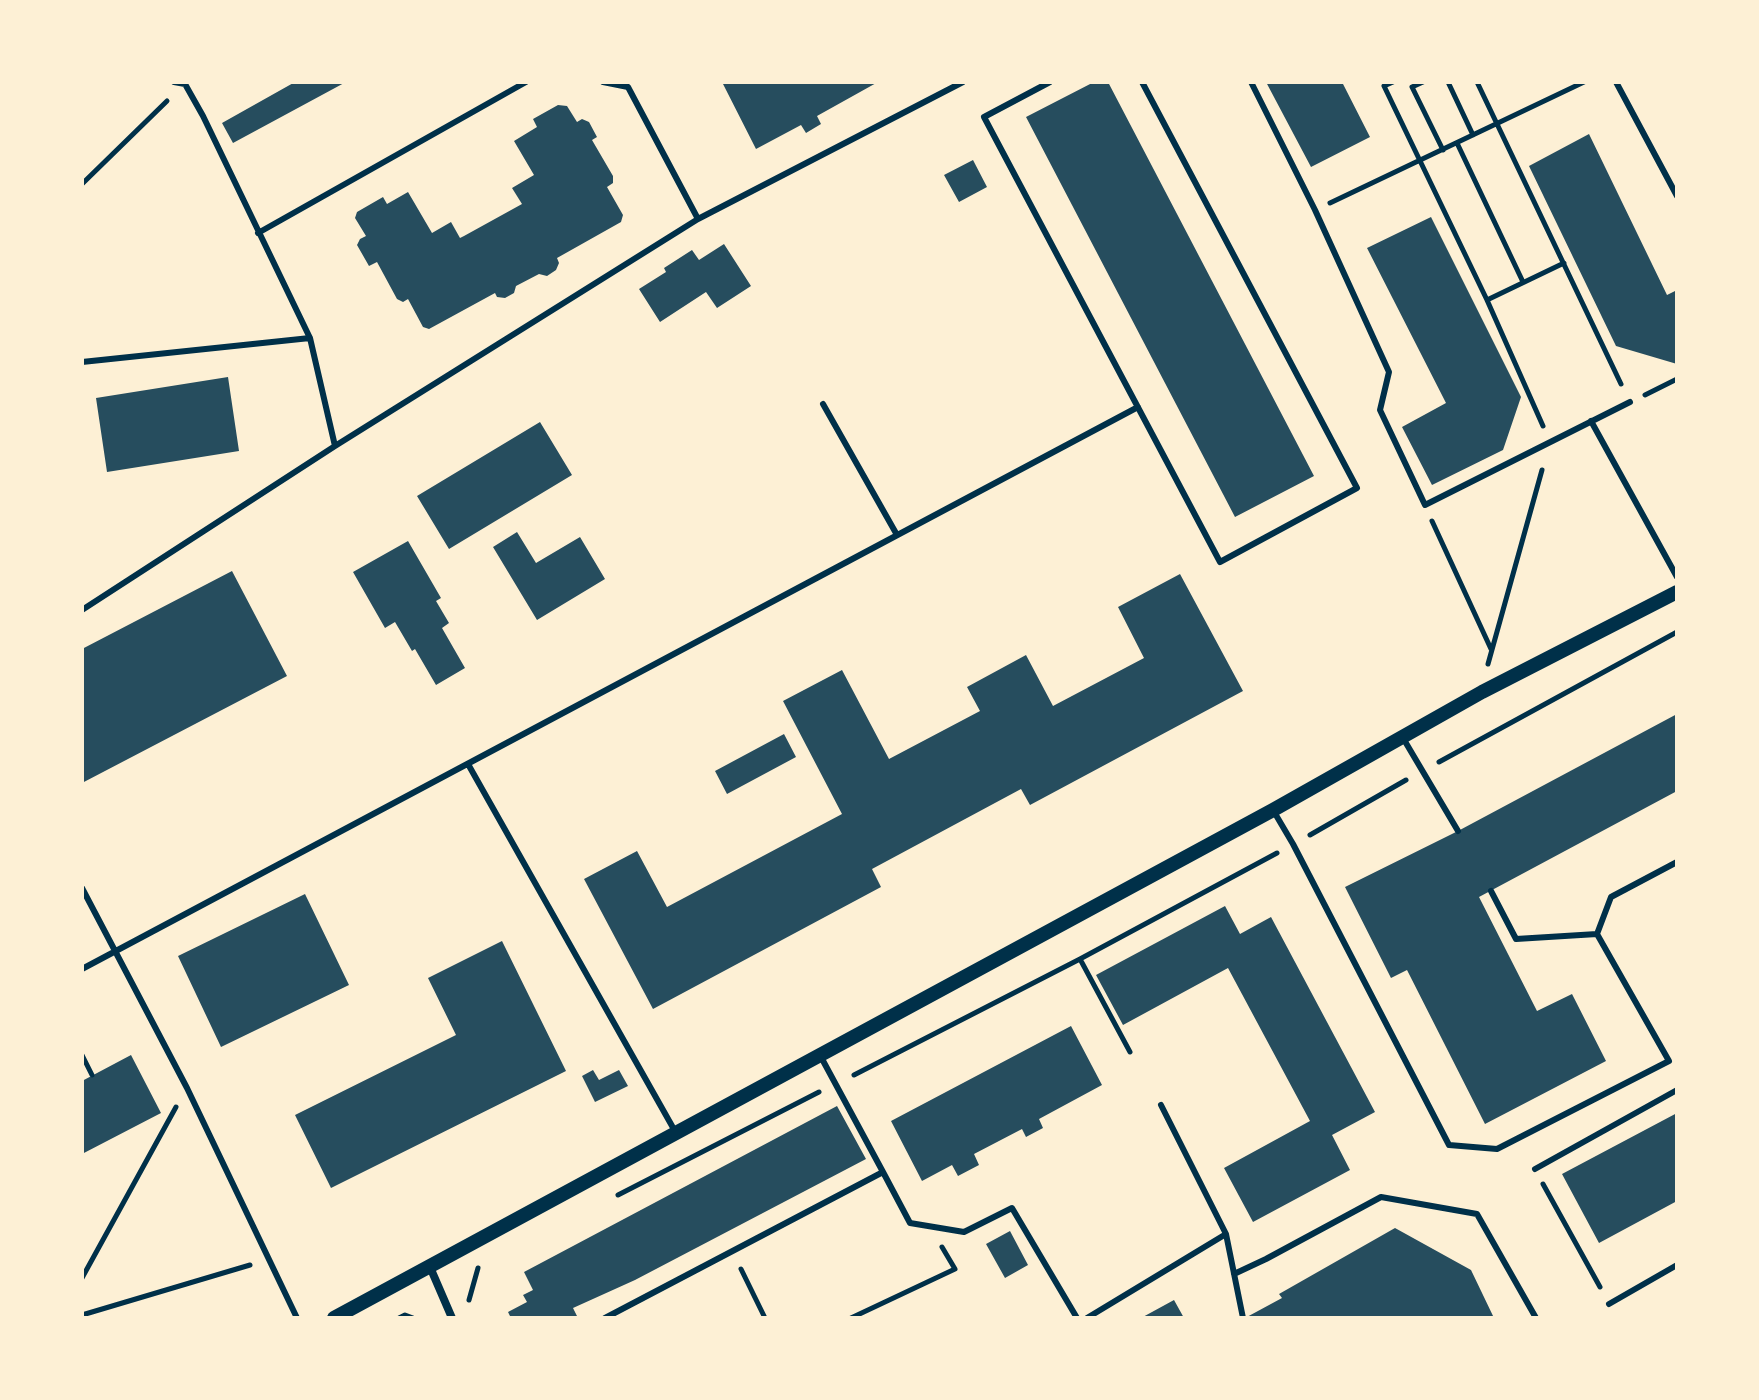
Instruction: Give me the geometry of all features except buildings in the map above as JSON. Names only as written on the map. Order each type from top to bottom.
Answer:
[{"type":"street","points":[[334,1318],[1273,810],[1482,692],[1677,592]]},
{"type":"street","points":[[430,1267],[452,1318]]},
{"type":"lane","points":[[174,82],[185,84],[310,338],[335,446]]},
{"type":"lane","points":[[258,233],[526,82]]},
{"type":"lane","points":[[603,82],[628,87],[698,219]]},
{"type":"lane","points":[[82,610],[335,446],[698,219],[963,82]]},
{"type":"lane","points":[[1050,82],[984,117],[1220,562],[1357,488],[1142,82]]},
{"type":"lane","points":[[1251,82],[1315,210],[1389,372],[1380,410],[1425,505],[1630,402]]},
{"type":"lane","points":[[1616,82],[1677,196]]},
{"type":"lane","points":[[82,362],[310,338]]},
{"type":"lane","points":[[823,404],[897,535]]},
{"type":"lane","points":[[82,969],[1138,407]]},
{"type":"lane","points":[[1591,421],[1677,577]]},
{"type":"lane","points":[[1402,737],[1458,831]]},
{"type":"lane","points":[[468,764],[676,1133]]},
{"type":"lane","points":[[1273,810],[1449,1145],[1497,1149],[1669,1061],[1597,934]]},
{"type":"lane","points":[[1597,934],[1611,897],[1677,862]]},
{"type":"lane","points":[[82,888],[187,1088],[297,1318]]},
{"type":"lane","points":[[1491,891],[1516,939],[1597,934]]},
{"type":"lane","points":[[820,1055],[910,1223],[964,1232],[1012,1208],[1077,1318]]},
{"type":"lane","points":[[1535,1169],[1677,1090]]},
{"type":"lane","points":[[1161,1105],[1226,1234],[1243,1318]]},
{"type":"lane","points":[[605,1318],[883,1172]]},
{"type":"lane","points":[[1234,1274],[1381,1197],[1477,1214],[1536,1318]]},
{"type":"lane","points":[[1087,1318],[1226,1234]]},
{"type":"lane","points":[[1609,1304],[1677,1265]]},
{"type":"path","points":[[1393,82],[1384,86],[1487,300],[1550,442],[1491,649],[1482,692]]},
{"type":"path","points":[[1423,82],[1412,87],[1443,150]]},
{"type":"path","points":[[1448,82],[1473,135]]},
{"type":"path","points":[[1477,82],[1630,402],[1677,379]]},
{"type":"path","points":[[1315,210],[1584,82]]},
{"type":"path","points":[[82,184],[185,84]]},
{"type":"path","points":[[1457,143],[1523,282]]},
{"type":"path","points":[[1487,300],[1564,263]]},
{"type":"path","points":[[1425,505],[1491,649]]},
{"type":"path","points":[[616,1196],[1080,959],[1677,632]]},
{"type":"path","points":[[1080,959],[1130,1052]]},
{"type":"path","points":[[82,1055],[92,1075]]},
{"type":"path","points":[[82,1278],[187,1088]]},
{"type":"path","points":[[1535,1169],[1609,1304]]},
{"type":"path","points":[[733,1252],[765,1318]]},
{"type":"path","points":[[82,1315],[267,1260]]},
{"type":"path","points":[[471,1311],[468,1303],[478,1267]]},
{"type":"path","points":[[399,1318],[405,1315],[413,1318]]}]
